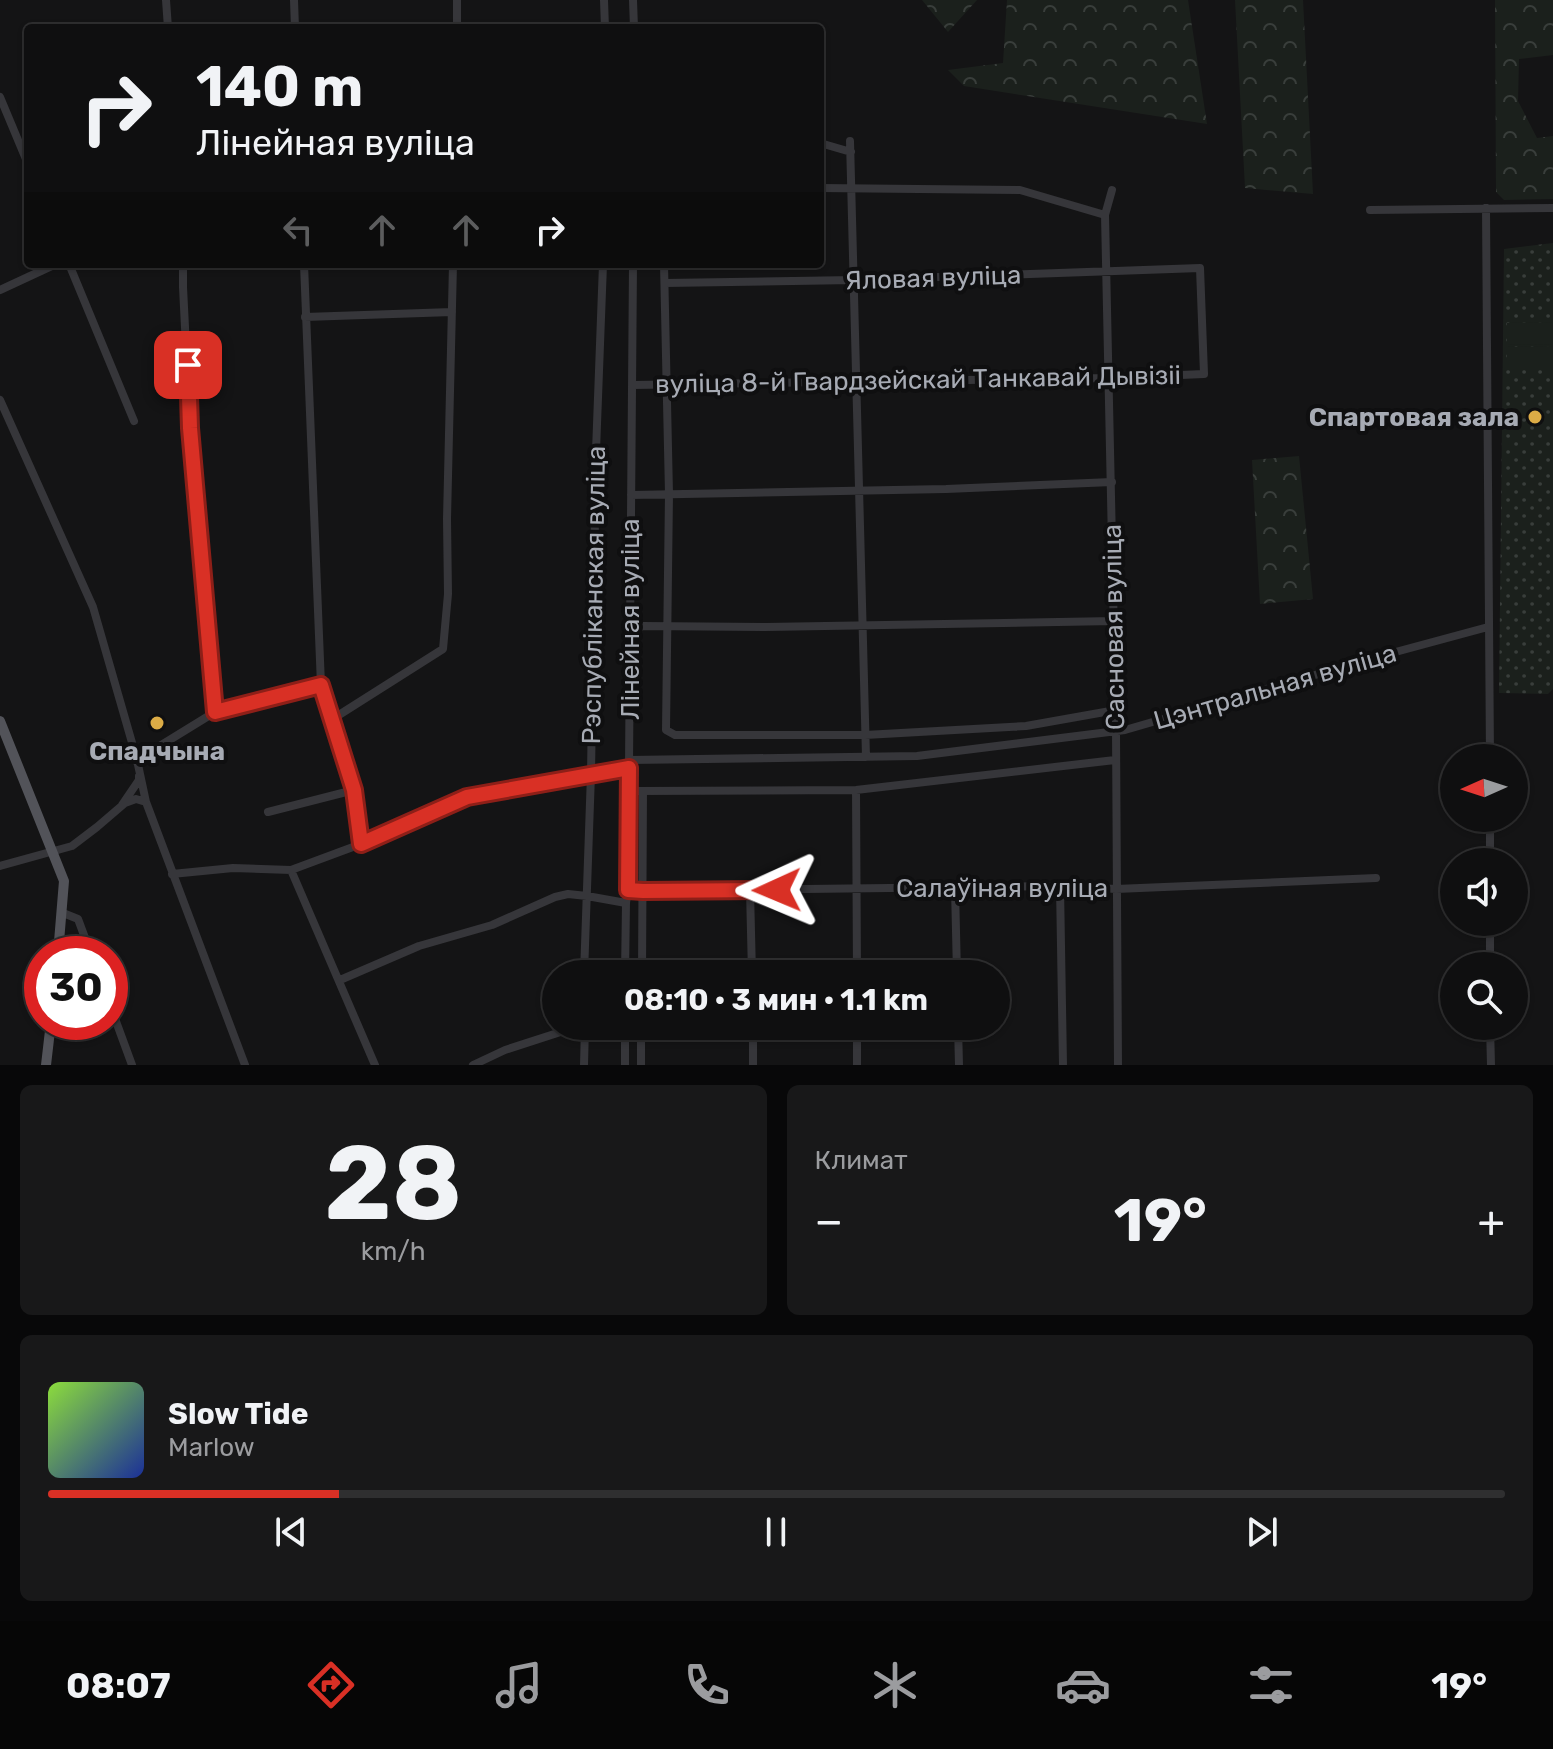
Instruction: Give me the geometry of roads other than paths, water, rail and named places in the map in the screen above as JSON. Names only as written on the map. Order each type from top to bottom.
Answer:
[{"type":"main road","points":[[0,721],[64,881],[60,936]]},
{"type":"main road","points":[[46,1065],[49,1040]]},
{"type":"street","points":[[166,0],[168,24]]},
{"type":"street","points":[[294,0],[295,24]]},
{"type":"street","points":[[457,0],[457,24]]},
{"type":"street","points":[[604,0],[605,24]]},
{"type":"street","points":[[633,0],[634,24]]},
{"type":"street","points":[[0,97],[24,154]]},
{"type":"street","points":[[850,141],[866,757]]},
{"type":"street","points":[[824,144],[851,152]]},
{"type":"street","points":[[824,188],[1020,190],[1105,215]]},
{"type":"street","name":"Сасновая вуліца","points":[[1112,190],[1105,215],[1116,710],[1118,1065]]},
{"type":"street","points":[[1486,208],[1490,744]]},
{"type":"street","points":[[1370,210],[1553,208]]},
{"type":"street","points":[[0,290],[47,268]]},
{"type":"street","points":[[71,268],[134,421]]},
{"type":"street","points":[[183,268],[190,428],[215,712]]},
{"type":"street","points":[[304,268],[321,685],[354,790],[361,844]]},
{"type":"street","points":[[331,720],[443,649],[448,594],[453,268]]},
{"type":"street","name":"Рэспубліканская вуліца","points":[[585,960],[603,268]]},
{"type":"street","name":"Лінейная вуліца","points":[[625,960],[633,268]]},
{"type":"street","points":[[664,268],[669,494],[666,730],[675,735],[865,735],[1026,726],[1116,710]]},
{"type":"street","name":"Яловая вуліца","points":[[665,283],[1200,268],[1204,374]]},
{"type":"street","points":[[305,317],[452,312]]},
{"type":"street","name":"вуліца 8-й Гвардзейскай Танкавай Дывізіі","points":[[633,385],[1204,374]]},
{"type":"street","points":[[0,400],[93,607],[146,802],[245,1065]]},
{"type":"street","points":[[631,495],[946,489],[1112,482]]},
{"type":"street","points":[[631,631],[643,626],[1114,621]]},
{"type":"street","name":"Цэнтральная вуліца","points":[[291,870],[361,844],[467,797],[629,764],[917,756],[1125,730],[1488,627]]},
{"type":"street","points":[[137,760],[215,712],[321,685]]},
{"type":"street","points":[[0,866],[72,846],[97,827],[122,805],[139,780],[137,760]]},
{"type":"street","points":[[642,960],[641,791],[856,790],[1115,760]]},
{"type":"street","points":[[268,812],[354,790]]},
{"type":"street","points":[[856,790],[857,960]]},
{"type":"street","points":[[122,805],[136,799],[146,802]]},
{"type":"street","points":[[172,874],[233,868],[291,870],[375,1065]]},
{"type":"street","name":"Салаўіная вуліца","points":[[628,890],[1060,886],[1116,889],[1376,878]]},
{"type":"street","points":[[1060,886],[1063,1065]]},
{"type":"street","points":[[955,888],[957,960]]},
{"type":"street","points":[[750,890],[752,960]]},
{"type":"street","points":[[340,980],[419,946],[492,925],[555,897],[568,894],[626,903]]},
{"type":"street","points":[[63,913],[78,919],[84,936]]},
{"type":"street","points":[[473,1065],[505,1050],[542,1038]]},
{"type":"street","points":[[123,1040],[132,1065]]},
{"type":"street","points":[[583,1040],[584,1065]]},
{"type":"street","points":[[625,1040],[625,1065]]},
{"type":"street","points":[[641,1040],[641,1065]]},
{"type":"street","points":[[753,1040],[753,1065]]},
{"type":"street","points":[[857,1040],[857,1065]]},
{"type":"street","points":[[958,1040],[959,1065]]},
{"type":"street","points":[[1490,1040],[1491,1065]]},
{"type":"place","name":"Спартовая зала","points":[[1535,417]]},
{"type":"place","name":"Спадчына","points":[[157,723]]}]
